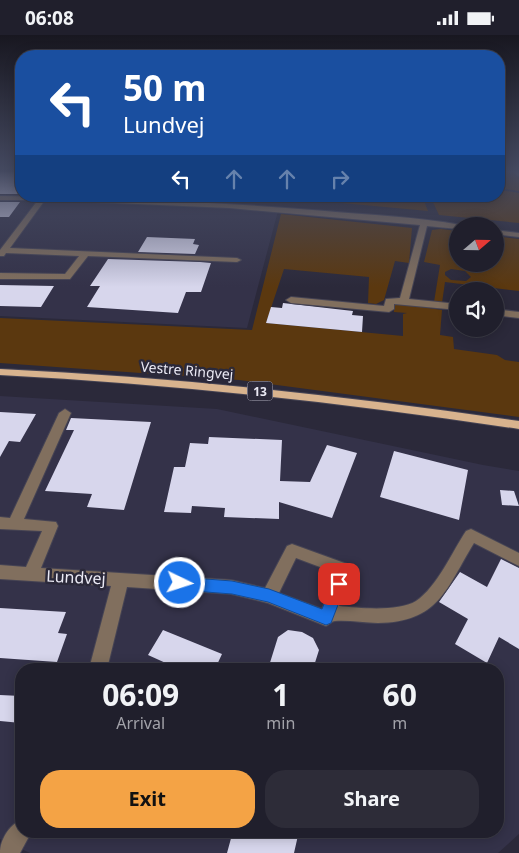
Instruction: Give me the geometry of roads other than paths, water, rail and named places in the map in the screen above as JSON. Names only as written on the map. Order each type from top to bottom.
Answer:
[{"type":"main road","name":"Vestre Ringvej","points":[[0,372],[159,382],[257,391],[400,407],[519,425]]},
{"type":"street","points":[[2,253],[34,210]]},
{"type":"street","points":[[316,210],[449,226]]},
{"type":"street","points":[[404,301],[424,223]]},
{"type":"street","points":[[504,233],[519,235]]},
{"type":"street","points":[[2,253],[237,260]]},
{"type":"street","points":[[0,268],[3,269],[0,275],[67,277],[85,254]]},
{"type":"street","points":[[291,300],[389,309],[389,301],[449,306]]},
{"type":"street","points":[[504,313],[519,315]]},
{"type":"street","points":[[7,524],[64,413]]},
{"type":"street","name":"Lundvej","points":[[7,524],[52,527],[31,574]]},
{"type":"street","points":[[269,596],[292,550],[345,570],[328,613],[371,617],[414,610],[428,602],[471,535],[519,560]]},
{"type":"street","name":"Lundvej","points":[[0,572],[232,587],[269,596],[326,618],[328,613]]},
{"type":"street","name":"Lundvej","points":[[100,663],[121,579]]},
{"type":"street","points":[[8,853],[17,838]]}]
